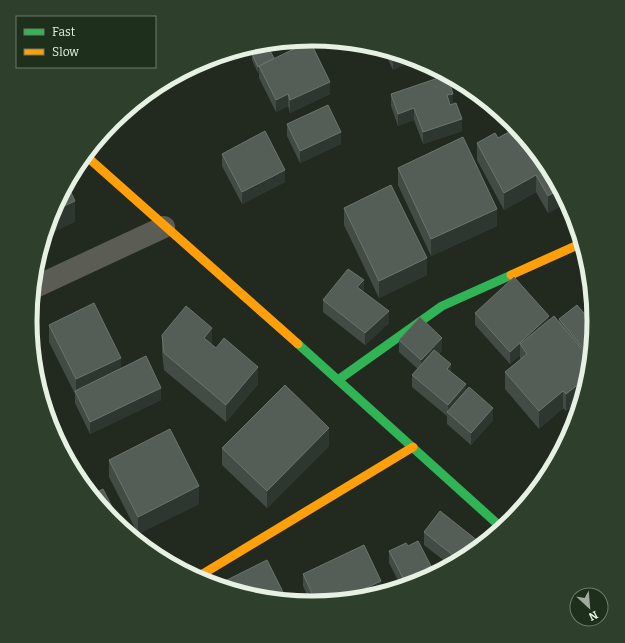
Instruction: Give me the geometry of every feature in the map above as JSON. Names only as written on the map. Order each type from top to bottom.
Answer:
[{"type":"street","points":[[90,159],[498,525]]},
{"type":"street","points":[[39,285],[164,227]]},
{"type":"street","points":[[338,380],[442,306],[577,245]]},
{"type":"street","points":[[203,574],[412,447]]},
{"type":"building","points":[[312,46],[330,82],[290,100],[288,94],[276,100],[259,66],[298,47]]},
{"type":"building","points":[[269,49],[274,58],[258,67],[252,54]]},
{"type":"building","points":[[440,77],[449,83],[453,94],[447,95],[450,105],[456,103],[462,119],[423,132],[414,108],[398,114],[391,94]]},
{"type":"building","points":[[328,105],[341,132],[300,151],[287,124]]},
{"type":"building","points":[[265,131],[285,170],[242,192],[222,154]]},
{"type":"building","points":[[511,131],[542,168],[555,192],[548,196],[536,175],[504,193],[477,143],[495,133],[498,138]]},
{"type":"building","points":[[463,137],[497,209],[431,239],[398,168]]},
{"type":"building","points":[[391,185],[427,258],[379,281],[344,208]]},
{"type":"building","points":[[70,191],[75,201],[62,207]]},
{"type":"building","points":[[348,269],[364,280],[357,287],[389,311],[365,333],[323,300]]},
{"type":"building","points":[[514,277],[549,316],[510,352],[475,313]]},
{"type":"building","points":[[94,303],[121,358],[76,379],[49,325]]},
{"type":"building","points":[[577,305],[588,318],[586,352],[559,319]]},
{"type":"building","points":[[186,306],[212,328],[204,338],[216,348],[224,338],[258,367],[226,405],[164,353],[162,335]]},
{"type":"building","points":[[554,316],[586,354],[582,382],[566,394],[563,391],[539,411],[505,372],[527,354],[520,344]]},
{"type":"building","points":[[420,317],[442,338],[421,360],[399,340]]},
{"type":"building","points":[[434,350],[451,364],[447,369],[466,384],[448,405],[412,375]]},
{"type":"building","points":[[146,356],[161,388],[90,422],[75,391]]},
{"type":"building","points":[[285,385],[329,428],[267,491],[222,448]]},
{"type":"building","points":[[469,387],[493,408],[471,433],[447,412]]},
{"type":"building","points":[[170,429],[199,486],[138,517],[109,460]]},
{"type":"building","points":[[103,489],[115,513],[105,503],[97,492]]},
{"type":"building","points":[[440,511],[478,541],[455,557],[424,532]]},
{"type":"building","points":[[418,541],[431,566],[425,569],[426,572],[404,581],[389,551],[406,543],[408,546]]},
{"type":"building","points":[[364,545],[381,581],[353,594],[314,597],[303,574]]},
{"type":"building","points":[[267,560],[285,595],[241,588],[223,582]]},
{"type":"traffic: fast","points":[[338,380],[442,306],[511,275]]},
{"type":"traffic: fast","points":[[298,344],[498,525]]},
{"type":"traffic: slow","points":[[90,159],[298,344]]},
{"type":"traffic: slow","points":[[511,275],[577,245]]},
{"type":"traffic: slow","points":[[203,574],[413,447]]}]
